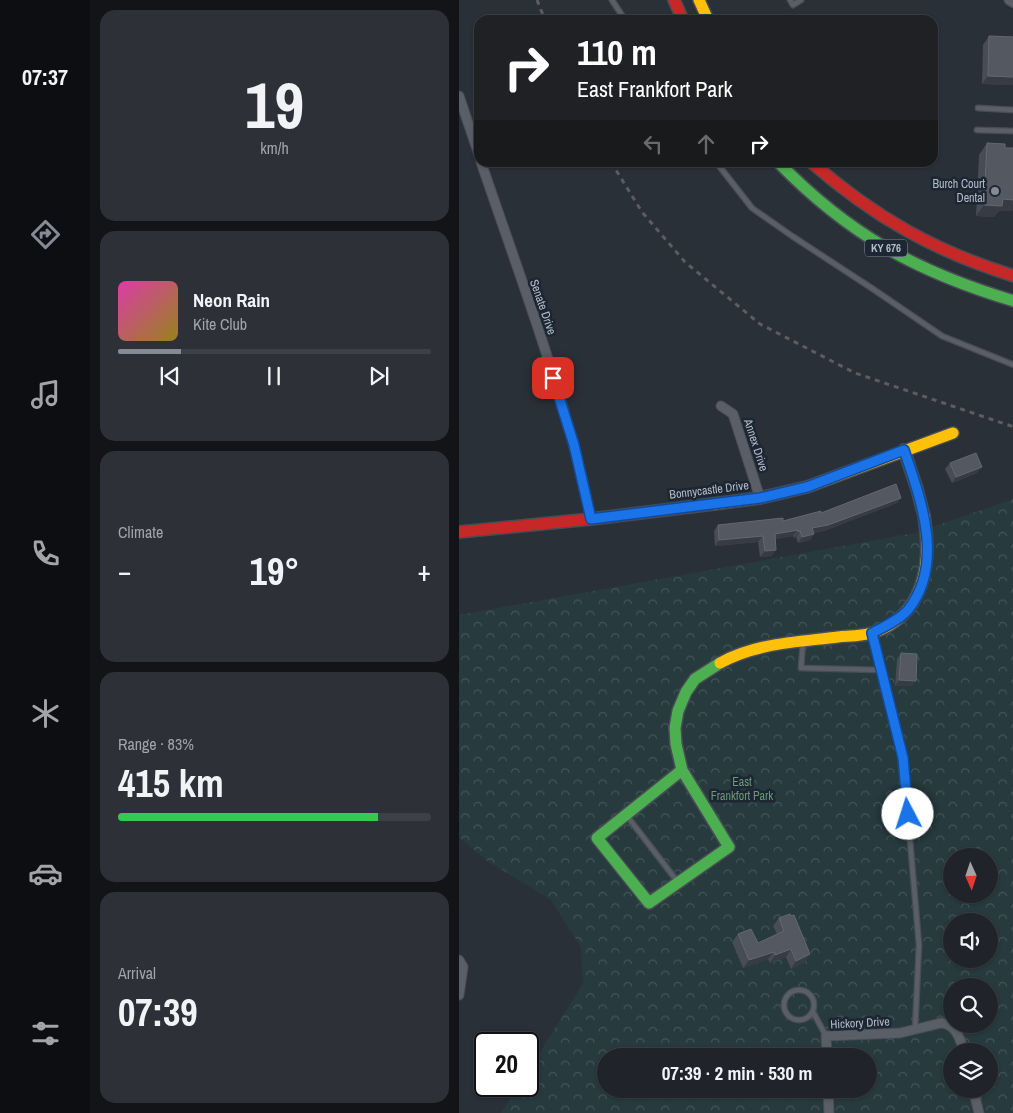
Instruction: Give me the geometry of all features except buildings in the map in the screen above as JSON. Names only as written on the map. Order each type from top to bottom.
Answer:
[{"type":"street","points":[[674,0],[681,15]]},
{"type":"street","points":[[699,0],[706,15]]},
{"type":"street","points":[[1009,0],[1013,3]]},
{"type":"street","points":[[459,96],[474,141]]},
{"type":"street","name":"Senate Drive","points":[[483,167],[565,414],[582,476],[591,519]]},
{"type":"street","name":"KY 676","points":[[782,167],[810,194],[839,218],[870,239],[938,275],[974,289],[1013,300]]},
{"type":"street","name":"KY 676","points":[[816,167],[861,204],[918,239],[979,265],[1013,276]]},
{"type":"street","name":"Annex Drive","points":[[721,406],[733,414],[760,498]]},
{"type":"street","name":"Bonnycastle Drive","points":[[459,532],[591,519],[760,498],[807,487],[953,433]]},
{"type":"street","points":[[683,770],[597,838],[649,903],[729,847],[683,770],[676,744],[675,728],[678,711],[695,679],[733,655],[760,646],[872,633],[907,611],[919,589],[927,564],[926,526],[922,502],[904,450]]},
{"type":"street","points":[[459,995],[461,964]]},
{"type":"street","points":[[915,1030],[941,1023],[947,1024],[957,1032],[961,1043]]},
{"type":"street","name":"Hickory Drive","points":[[827,1048],[826,1036],[899,1033],[915,1030]]},
{"type":"street","points":[[828,1098],[829,1113]]},
{"type":"street","points":[[975,1098],[979,1113]]},
{"type":"lane","points":[[613,0],[622,15]]},
{"type":"lane","points":[[790,0],[793,5],[801,0]]},
{"type":"lane","points":[[978,108],[1013,110]]},
{"type":"lane","points":[[977,130],[1013,131]]},
{"type":"lane","points":[[720,167],[752,208],[792,236],[942,336],[1013,365]]},
{"type":"lane","points":[[872,633],[903,758],[919,945],[915,1030]]},
{"type":"lane","points":[[803,641],[801,668],[881,670]]},
{"type":"lane","points":[[626,814],[679,883]]},
{"type":"lane","points":[[813,1012],[800,1021],[790,1017],[784,1009],[785,998],[788,994],[797,990],[806,991],[813,998],[813,1012],[826,1036]]},
{"type":"green space","name":"East Frankfort Park","points":[[1013,499],[1013,1113],[501,1113],[511,1097],[539,1097],[539,1054],[583,984],[581,947],[551,900],[486,860],[459,837],[459,615],[915,533]]},
{"type":"railway","points":[[537,0],[543,15]]},
{"type":"railway","points":[[614,167],[642,212],[685,262],[760,324],[855,373],[1014,427]]},
{"type":"traffic: fast","points":[[783,167],[831,210],[886,248],[915,264],[946,277],[1014,301]]},
{"type":"traffic: fast","points":[[904,450],[924,516]]},
{"type":"traffic: fast","points":[[682,770],[597,838],[649,903],[729,847],[682,770],[676,744],[675,728],[678,711],[686,692],[695,679],[720,663]]},
{"type":"traffic: slow","points":[[699,0],[706,15]]},
{"type":"traffic: slow","points":[[714,504],[760,498],[807,487],[953,433]]},
{"type":"traffic: slow","points":[[720,663],[734,656],[763,647],[864,635],[890,625],[904,614],[914,601],[921,586],[927,552],[924,516]]},
{"type":"traffic: jam","points":[[674,0],[681,15]]},
{"type":"traffic: jam","points":[[817,167],[858,200],[906,230],[957,255],[1014,276]]},
{"type":"traffic: jam","points":[[459,532],[714,504]]},
{"type":"place","name":"Burch Court Dental","points":[[995,191]]},
{"type":"route","points":[[553,378],[574,445],[591,519],[760,498],[807,487],[904,450],[922,502],[926,526],[927,564],[919,589],[907,611],[872,633],[903,758],[908,814]]}]
